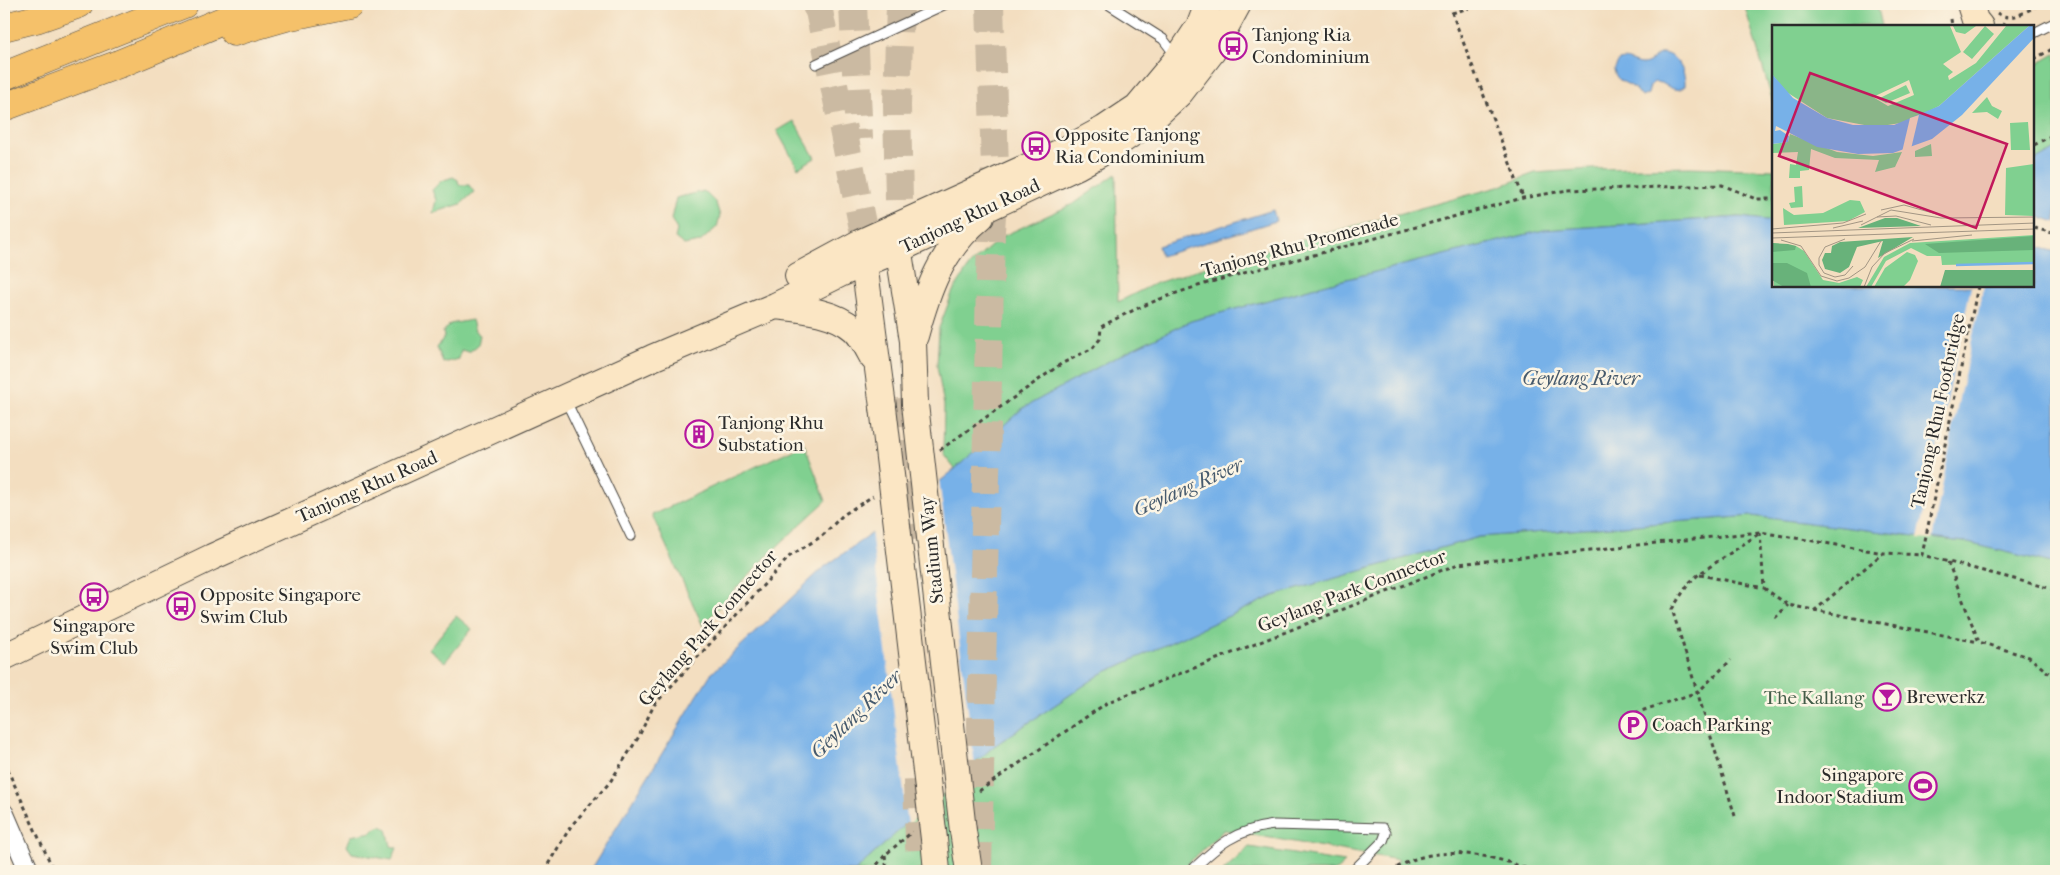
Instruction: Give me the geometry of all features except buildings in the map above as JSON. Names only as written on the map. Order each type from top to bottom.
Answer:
[{"type":"highway","points":[[4,15],[24,4]]},
{"type":"highway","points":[[4,27],[36,19],[79,4]]},
{"type":"highway","points":[[4,76],[184,4]]},
{"type":"highway","points":[[4,107],[119,64],[263,4]]},
{"type":"highway","points":[[119,64],[286,17],[349,4]]},
{"type":"street","name":"Tanjong Rhu Road","points":[[897,239],[1104,129],[1137,107],[1178,58],[1200,25],[1208,4]]},
{"type":"street","name":"Tanjong Rhu Road","points":[[732,323],[760,297],[897,239],[994,205],[1078,166],[1114,146],[1149,122],[1180,93],[1212,52],[1238,4]]},
{"type":"street","points":[[913,342],[928,291],[943,261],[971,225],[994,205]]},
{"type":"street","name":"Stadium Way","points":[[897,239],[913,342],[916,404],[969,871]]},
{"type":"street","name":"Tanjong Rhu Road","points":[[4,657],[212,557],[652,358],[775,306],[862,253]]},
{"type":"street","name":"Stadium Way","points":[[862,253],[878,365],[937,871]]},
{"type":"street","points":[[775,306],[812,311],[836,318],[855,329],[878,365]]},
{"type":"street","points":[[4,813],[29,871]]},
{"type":"lane","points":[[816,64],[946,4]]},
{"type":"lane","points":[[1108,4],[1163,39],[1178,58]]},
{"type":"lane","points":[[2035,32],[2056,22]]},
{"type":"lane","points":[[565,398],[631,536]]},
{"type":"lane","points":[[1191,871],[1228,839],[1241,832],[1258,827],[1274,825],[1383,828],[1386,834],[1383,841],[1353,871]]},
{"type":"path","points":[[1453,4],[1452,13],[1523,198]]},
{"type":"path","points":[[1452,13],[1469,8],[1472,4]]},
{"type":"path","points":[[1981,12],[1998,14],[2006,18],[2018,16],[2040,4]]},
{"type":"path","points":[[2003,25],[2006,18]]},
{"type":"path","points":[[2035,58],[2056,47]]},
{"type":"path","points":[[2035,144],[2056,133]]},
{"type":"path","name":"Tanjong Rhu Promenade","points":[[935,454],[978,421],[1061,364],[1092,348],[1100,339],[1101,327],[1127,312],[1182,292],[1245,273],[1523,198],[1568,190],[1722,185],[1756,199],[1772,199]]},
{"type":"path","points":[[2035,228],[2056,234]]},
{"type":"path","name":"Tanjong Rhu Footbridge","points":[[1922,555],[1978,288]]},
{"type":"path","name":"Geylang Park Connector","points":[[544,871],[571,826],[610,782],[638,738],[654,705],[790,556],[822,536],[843,515],[875,494]]},
{"type":"path","points":[[1735,816],[1672,609],[1689,583],[1699,574],[1760,532]]},
{"type":"path","points":[[1760,532],[1764,588]]},
{"type":"path","name":"Geylang Park Connector","points":[[989,785],[1108,702],[1458,564],[1760,532],[1884,553],[1922,555],[2056,590]]},
{"type":"path","points":[[1814,611],[1884,553]]},
{"type":"path","points":[[1948,562],[1979,642]]},
{"type":"path","points":[[1699,574],[1764,588],[1788,606],[1979,642],[2029,657],[2056,679]]},
{"type":"path","points":[[1775,618],[1788,606]]},
{"type":"path","points":[[1635,713],[1698,692],[1731,660]]},
{"type":"path","points":[[4,762],[54,871]]},
{"type":"path","points":[[1390,871],[1416,859],[1450,854],[1482,856],[1512,862],[1532,871]]},
{"type":"path","points":[[872,871],[885,855],[887,871]]},
{"type":"green space","points":[[1744,4],[1877,4],[1882,25],[1772,25],[1772,99]]},
{"type":"green space","points":[[2056,53],[2056,149],[2035,160],[2035,65]]},
{"type":"green space","points":[[794,121],[815,158],[798,168],[777,131]]},
{"type":"green space","points":[[1690,167],[1772,170],[1772,221],[1739,217],[1544,230],[1335,282],[1191,321],[1124,353],[1023,408],[955,469],[943,454],[944,406],[937,366],[939,328],[953,291],[970,265],[1001,237],[1075,203],[1116,174],[1118,302],[1154,284],[1214,264],[1498,187],[1535,173],[1592,169]]},
{"type":"green space","points":[[453,177],[458,180],[459,185],[469,185],[474,192],[461,204],[433,213],[436,200],[432,190],[441,181]]},
{"type":"green space","points":[[704,191],[716,203],[720,216],[717,227],[700,242],[684,245],[675,238],[677,230],[671,219],[676,198]]},
{"type":"green space","points":[[472,320],[475,331],[480,335],[478,345],[469,352],[461,350],[459,359],[443,363],[437,347],[444,337],[443,332],[450,324]]},
{"type":"green space","points":[[804,444],[826,501],[762,561],[703,626],[652,515]]},
{"type":"green space","name":"The Kallang","points":[[1752,516],[1964,542],[2056,564],[2056,871],[1388,871],[1399,860],[1224,830],[1180,871],[855,871],[994,746],[1101,674],[1273,596],[1479,537]]},
{"type":"green space","points":[[456,616],[472,629],[445,662],[429,649]]},
{"type":"green space","points":[[382,826],[387,829],[391,846],[397,848],[392,860],[352,853],[347,846],[351,836],[372,832]]},
{"type":"green space","points":[[1249,847],[1345,862],[1335,871],[1223,871]]},
{"type":"water","points":[[1663,53],[1673,57],[1680,65],[1685,81],[1685,86],[1681,89],[1674,89],[1654,82],[1650,86],[1648,94],[1642,97],[1631,86],[1619,80],[1615,74],[1614,70],[1619,60],[1626,59],[1639,64],[1645,64]]},
{"type":"water","points":[[2056,149],[2056,222],[2035,215],[2035,160]]},
{"type":"water","points":[[1273,210],[1276,221],[1161,256],[1158,246]]},
{"type":"water","name":"Geylang River","points":[[1740,217],[1772,221],[1772,288],[2035,288],[2035,246],[2056,252],[2056,564],[1964,542],[1752,516],[1479,537],[1273,596],[1101,674],[994,746],[855,871],[590,871],[710,675],[823,568],[911,505],[955,469],[1023,408],[1124,353],[1191,321],[1335,282],[1544,230]]},
{"type":"pier","points":[[1971,288],[1984,288],[1959,398],[1932,540],[1918,539]]},
{"type":"pier","points":[[939,479],[975,766],[908,825],[871,531]]},
{"type":"tunnel","points":[[815,4],[819,11],[870,263]]},
{"type":"tunnel","points":[[853,4],[859,139]]},
{"type":"tunnel","points":[[900,4],[897,106],[900,247]]},
{"type":"tunnel","points":[[978,871],[991,231],[995,169],[990,4]]},
{"type":"tunnel","points":[[904,398],[909,540]]},
{"type":"tunnel","points":[[917,780],[920,871]]},
{"type":"place","name":"Tanjong Ria Condominium","points":[[1233,46]]},
{"type":"place","name":"Opposite Tanjong Ria Condominium","points":[[1036,146]]},
{"type":"place","name":"Tanjong Rhu Substation","points":[[699,434]]},
{"type":"place","name":"Singapore Swim Club","points":[[94,597]]},
{"type":"place","name":"Opposite Singapore Swim Club","points":[[181,606]]},
{"type":"place","name":"Brewerkz","points":[[1887,697]]},
{"type":"place","name":"Coach Parking","points":[[1633,725]]},
{"type":"place","name":"Singapore Indoor Stadium","points":[[1923,786]]}]
